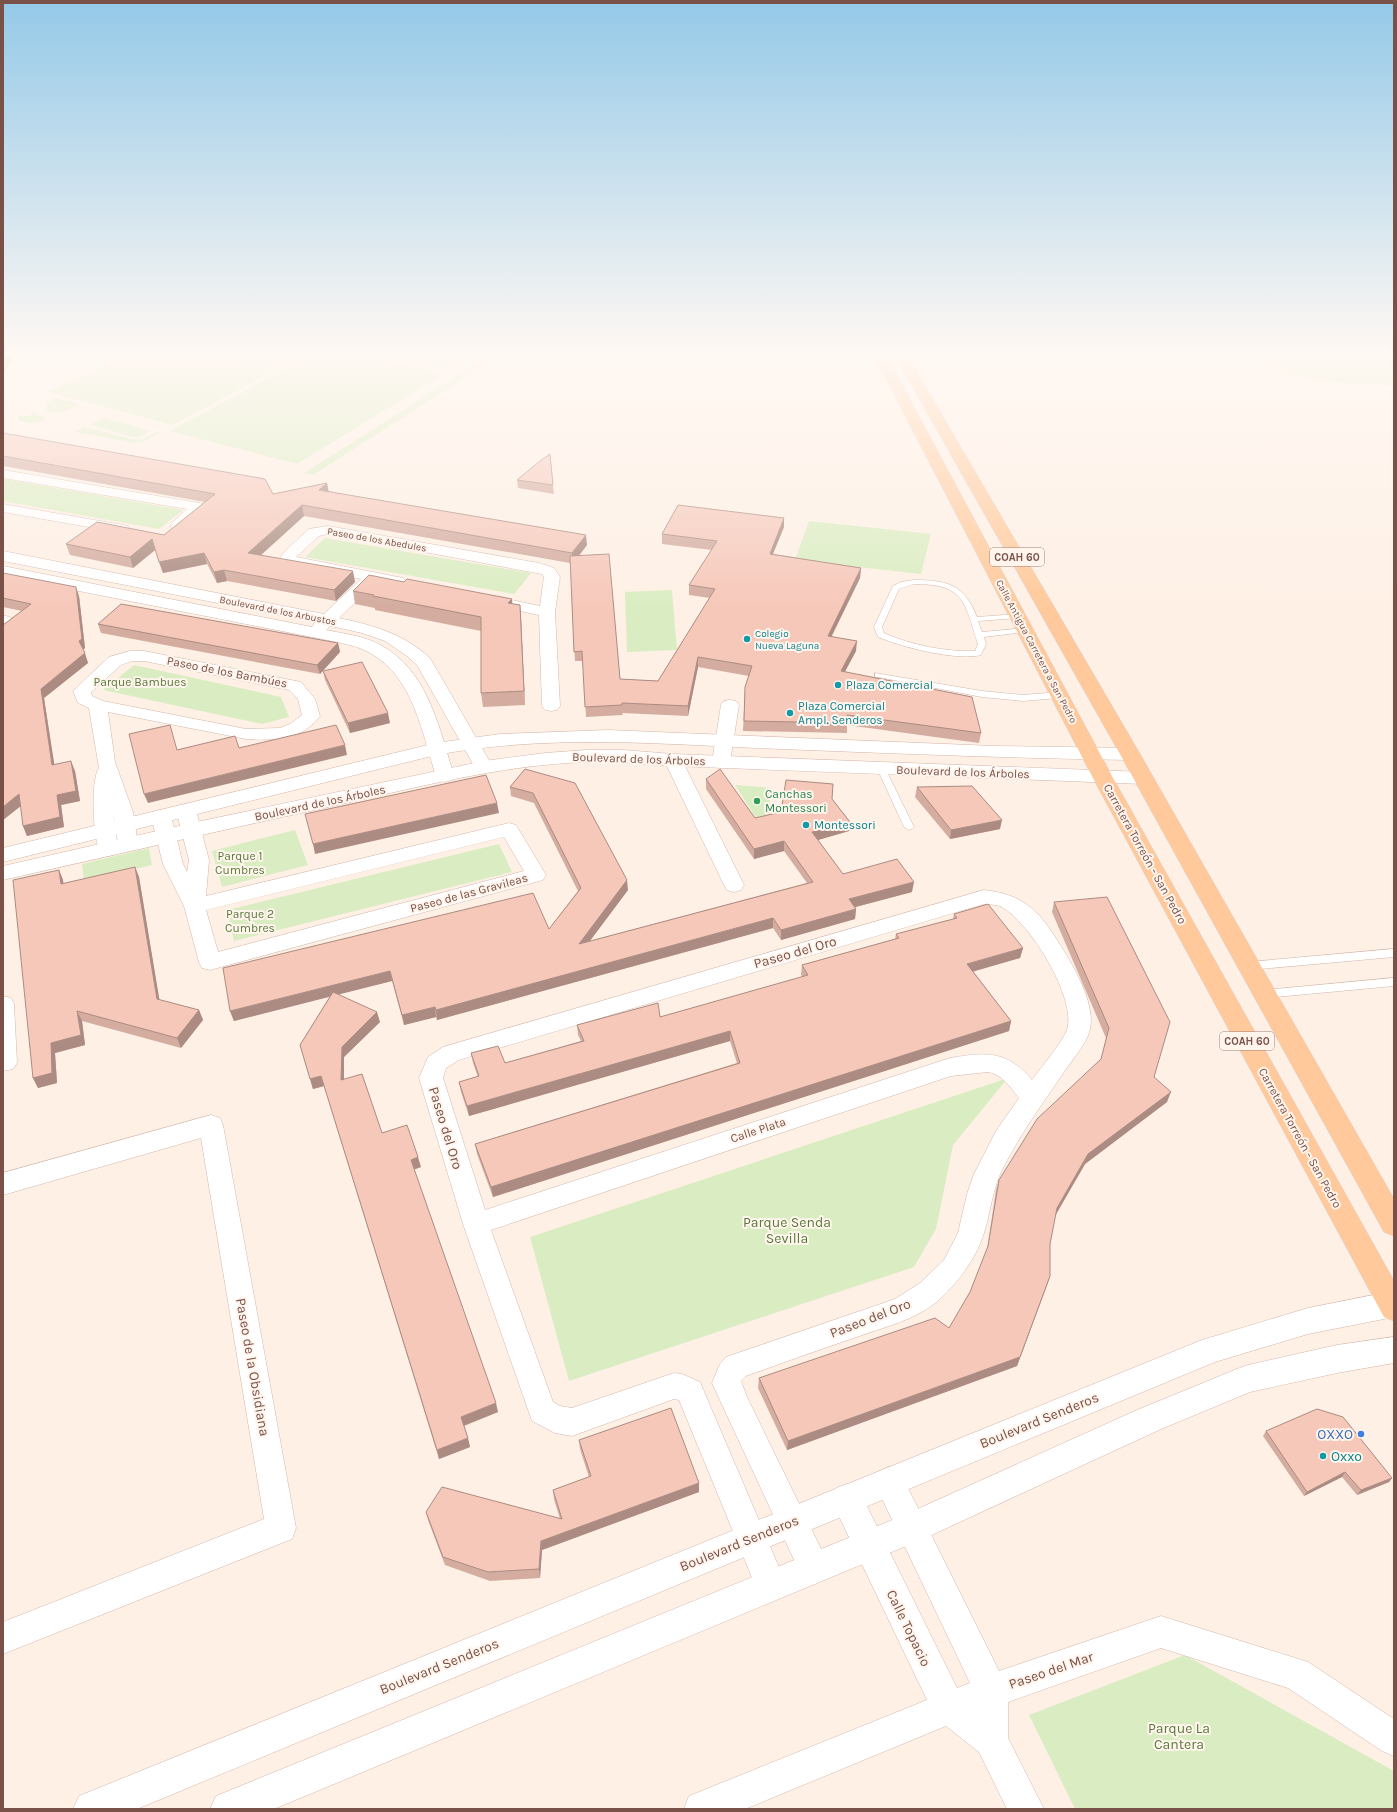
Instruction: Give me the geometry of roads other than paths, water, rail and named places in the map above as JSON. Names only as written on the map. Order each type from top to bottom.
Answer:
[{"type":"main road","name":"Calle Antigua Carretera a San Pedro","points":[[925,440],[1103,778]]},
{"type":"main road","name":"COAH 60","points":[[950,440],[1144,778],[1394,1224]]},
{"type":"main road","name":"Boulevard de los Árboles","points":[[3,874],[106,840],[125,825],[470,742],[548,736],[608,736],[994,752],[1130,754]]},
{"type":"main road","name":"Boulevard de los Árboles","points":[[3,855],[106,840],[128,844],[484,767],[545,759],[587,756],[623,756],[673,760],[1103,778],[1144,778]]},
{"type":"main road","name":"Carretera Torreón - San Pedro","points":[[1103,778],[1393,1305]]},
{"type":"main road","name":"Boulevard Senderos","points":[[92,1809],[1212,1350],[1308,1321],[1393,1305]]},
{"type":"main road","points":[[229,1809],[870,1546],[1148,1420],[1248,1379],[1337,1359],[1394,1350]]},
{"type":"street","points":[[3,474],[199,507],[169,532]]},
{"type":"street","points":[[3,508],[140,533]]},
{"type":"street","name":"Paseo de los Abedules","points":[[414,584],[294,562],[288,558],[290,554],[314,532],[328,530],[540,568],[548,571],[552,577],[547,612]]},
{"type":"street","name":"Boulevard de los Arbustos","points":[[3,556],[345,623],[395,639],[410,648],[424,662],[484,767]]},
{"type":"street","points":[[3,583],[10,572],[34,562]]},
{"type":"street","name":"Boulevard de los Arbustos","points":[[10,572],[315,632],[376,649],[399,666],[413,687],[425,715],[445,776]]},
{"type":"street","points":[[315,632],[373,576]]},
{"type":"street","points":[[332,636],[390,580]]},
{"type":"street","points":[[476,597],[547,612],[551,706]]},
{"type":"street","points":[[3,620],[9,622],[3,626]]},
{"type":"street","name":"Paseo de los Bambúes","points":[[130,656],[144,656],[295,686],[304,694],[310,705],[311,716],[303,725],[292,731],[268,736],[246,734],[98,705],[84,699],[82,691],[115,661],[130,656]]},
{"type":"street","points":[[98,705],[106,762],[123,812],[128,844]]},
{"type":"street","points":[[721,762],[730,705]]},
{"type":"street","points":[[673,760],[734,885]]},
{"type":"street","points":[[106,762],[102,817],[106,840]]},
{"type":"street","name":"Paseo de las Gravileas","points":[[186,810],[199,860],[194,906]]},
{"type":"street","name":"Paseo de las Gravileas","points":[[161,816],[173,864],[194,906],[210,962],[536,875],[509,829],[194,906]]},
{"type":"street","name":"Paseo del Oro","points":[[771,1586],[690,1392],[686,1389],[674,1386],[572,1422],[555,1419],[542,1411],[476,1224],[431,1078],[436,1063],[451,1053],[984,897],[998,898],[1011,903],[1026,916],[1051,946],[1070,983],[1078,1015],[1079,1029],[1072,1042],[1032,1097],[1005,1138],[987,1174],[980,1194],[971,1234],[953,1268],[930,1290],[904,1308],[736,1366],[730,1373],[726,1383],[814,1568]]},
{"type":"street","points":[[3,1004],[5,1063]]},
{"type":"street","name":"Calle Plata","points":[[476,1224],[950,1067],[985,1063],[1001,1066],[1008,1070],[1032,1097]]},
{"type":"street","name":"Paseo de la Obsidiana","points":[[3,1184],[211,1125],[281,1528],[3,1638]]},
{"type":"street","name":"Calle Topacio","points":[[889,1482],[991,1691],[991,1740]]},
{"type":"street","name":"Calle Topacio","points":[[847,1499],[949,1708],[991,1740],[1026,1809]]},
{"type":"street","name":"Paseo del Mar","points":[[702,1809],[991,1691],[1161,1632],[1296,1674],[1394,1739]]},
{"type":"lane","points":[[914,582],[947,586],[956,589],[975,620],[979,635],[982,644],[978,653],[965,655],[895,641],[881,635],[878,630],[896,588],[904,584],[914,582]]},
{"type":"lane","points":[[975,620],[1022,623]]},
{"type":"lane","points":[[979,635],[1022,623]]},
{"type":"lane","points":[[878,675],[982,694],[1023,698],[1060,694]]},
{"type":"lane","points":[[881,768],[909,827]]},
{"type":"lane","points":[[1249,966],[1394,953]]},
{"type":"lane","points":[[1265,994],[1394,982]]},
{"type":"place","name":"Colegio Nueva Laguna","points":[[747,639]]},
{"type":"place","name":"Plaza Comercial","points":[[838,685]]},
{"type":"place","name":"Plaza Comercial Ampl. Senderos","points":[[790,713]]},
{"type":"place","name":"Canchas Montessori","points":[[757,801]]},
{"type":"place","name":"Montessori","points":[[806,825]]},
{"type":"place","name":"OXXO","points":[[1361,1434]]},
{"type":"place","name":"Oxxo","points":[[1323,1456]]},
{"type":"park label","name":"Parque Bambues","points":[[140,682]]},
{"type":"park label","name":"Parque 1 Cumbres","points":[[240,863]]},
{"type":"park label","name":"Parque 2 Cumbres","points":[[250,921]]},
{"type":"park label","name":"Parque Senda Sevilla","points":[[787,1230]]},
{"type":"park label","name":"Parque La Cantera","points":[[1179,1736]]}]
